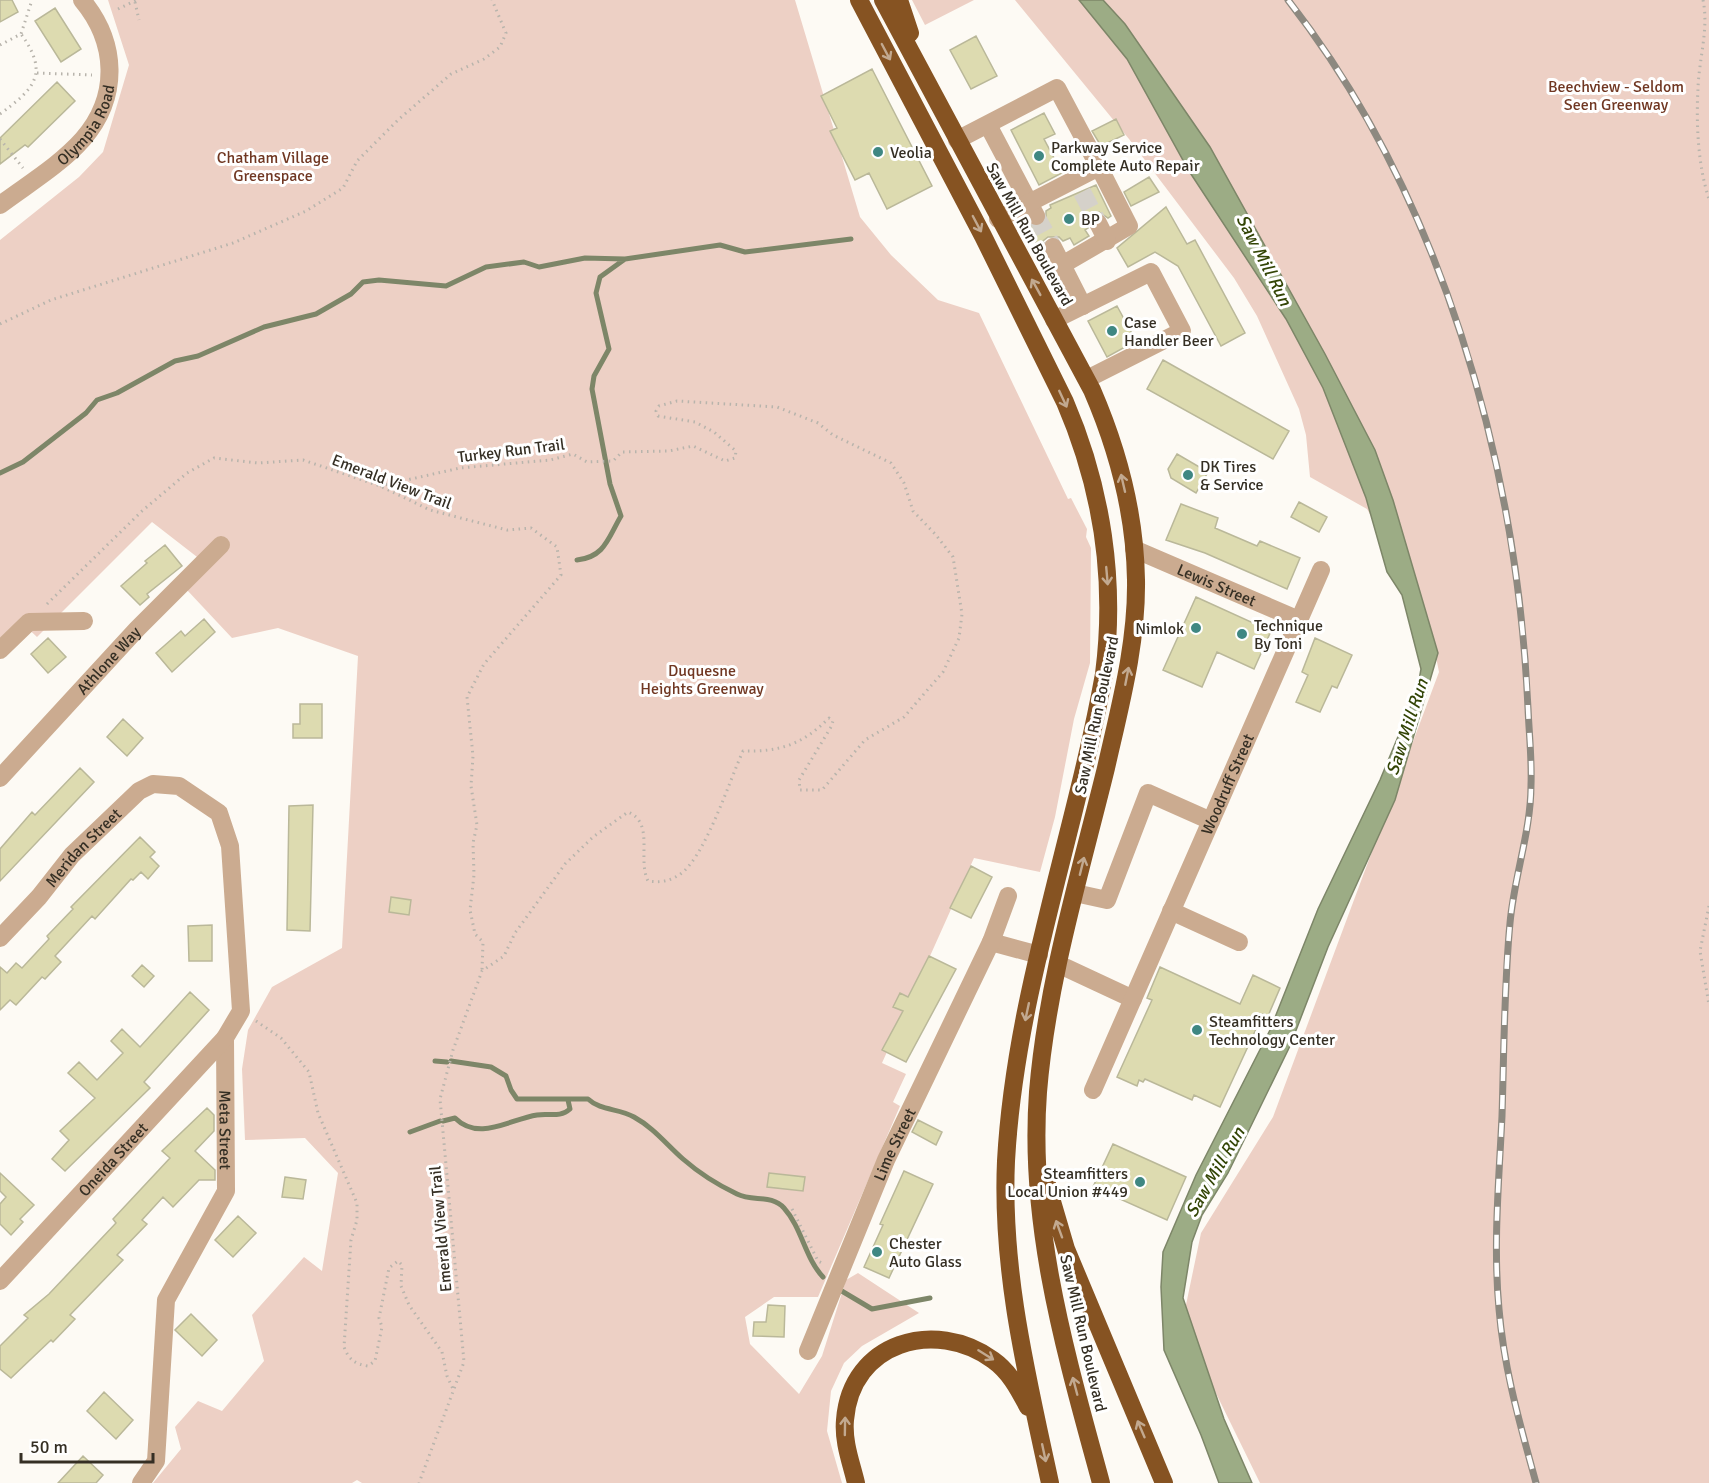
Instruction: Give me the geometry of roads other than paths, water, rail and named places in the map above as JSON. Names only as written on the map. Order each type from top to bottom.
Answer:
[{"type":"highway","name":"Saw Mill Run Boulevard","points":[[859,0],[983,236],[1065,402],[1085,455],[1100,518],[1109,621],[1104,674],[1039,955],[1015,1082],[1006,1160],[1006,1198],[1014,1307],[1050,1483]]},
{"type":"highway","name":"Saw Mill Run Boulevard","points":[[883,0],[998,219],[1087,379],[1114,447],[1130,513],[1134,549],[1135,611],[1127,676],[1058,964],[1043,1051],[1036,1126],[1039,1208],[1051,1290],[1101,1483]]},
{"type":"highway","points":[[899,0],[928,86]]},
{"type":"highway","points":[[1100,518],[1134,549]]},
{"type":"highway","points":[[1036,1126],[1047,1186],[1062,1239],[1164,1483]]},
{"type":"highway","points":[[856,1483],[844,1433],[848,1403],[854,1389],[871,1364],[899,1344],[932,1337],[967,1344],[981,1352],[1005,1370],[1037,1423]]},
{"type":"street","name":"Olympia Road","points":[[0,205],[33,181],[84,137],[96,120],[110,76],[104,31],[88,7]]},
{"type":"street","points":[[957,140],[1057,88],[1129,226],[1107,241],[1062,265]]},
{"type":"street","points":[[987,124],[1033,210]]},
{"type":"street","points":[[998,219],[1033,210],[1078,186],[1099,167]]},
{"type":"street","points":[[1098,223],[1107,241]]},
{"type":"street","points":[[1053,247],[1083,306]]},
{"type":"street","points":[[1054,320],[1151,272],[1182,331],[1087,379]]},
{"type":"street","name":"Athlone Way","points":[[0,778],[137,629],[221,545]]},
{"type":"street","name":"Lewis Street","points":[[1134,549],[1299,620]]},
{"type":"street","name":"Woodruff Street","points":[[1093,1090],[1322,570]]},
{"type":"street","points":[[0,650],[29,622],[84,621]]},
{"type":"street","name":"Meridan Street","points":[[0,938],[39,897],[72,855],[139,791],[153,784],[179,786],[219,813],[230,846],[241,1011],[225,1038]]},
{"type":"street","points":[[1075,893],[1107,900],[1148,794],[1210,821]]},
{"type":"street","name":"Lime Street","points":[[808,1351],[839,1272],[914,1098],[991,942],[1008,897]]},
{"type":"street","points":[[1171,911],[1239,942]]},
{"type":"street","points":[[991,942],[1039,955]]},
{"type":"street","points":[[1058,964],[1133,999]]},
{"type":"street","name":"Oneida Street","points":[[0,1281],[225,1038]]},
{"type":"street","name":"Meta Street","points":[[141,1483],[156,1461],[166,1300],[226,1191],[225,1038]]},
{"type":"water","name":"Saw Mill Run","points":[[1079,0],[1103,0],[1125,24],[1210,147],[1325,354],[1375,450],[1393,500],[1438,653],[1395,800],[1328,947],[1290,1046],[1228,1173],[1202,1215],[1192,1242],[1183,1298],[1224,1419],[1252,1483],[1219,1483],[1164,1350],[1161,1287],[1163,1252],[1196,1175],[1270,1030],[1318,909],[1380,780],[1417,691],[1421,669],[1402,595],[1387,572],[1366,498],[1323,388],[1286,319],[1189,171],[1127,59]]},
{"type":"waterway","points":[[577,560],[600,551],[621,516],[610,484],[592,389],[594,376],[609,349],[596,293],[600,277],[625,259],[720,245],[745,252],[851,239]]},
{"type":"waterway","points":[[0,473],[23,462],[86,413],[97,400],[117,393],[175,361],[198,356],[264,327],[316,314],[351,294],[363,282],[379,280],[446,286],[486,267],[524,262],[539,267],[585,258],[625,259]]},
{"type":"waterway","points":[[435,1061],[447,1062]]},
{"type":"waterway","points":[[451,1061],[491,1067],[506,1076],[517,1099],[588,1099],[598,1106],[622,1112],[641,1121],[689,1164],[716,1183],[743,1196],[773,1201],[784,1208],[823,1277]]},
{"type":"waterway","points":[[443,1121],[455,1118],[464,1125],[484,1129],[527,1117],[566,1112],[570,1109],[568,1100]]},
{"type":"waterway","points":[[410,1132],[440,1121]]},
{"type":"waterway","points":[[840,1290],[872,1309],[930,1298]]},
{"type":"tunnel","points":[[1082,192],[1098,223]]},
{"type":"tunnel","points":[[1036,216],[1053,247]]},
{"type":"railway","points":[[1288,0],[1342,77],[1388,159],[1428,245],[1461,335],[1488,428],[1507,521],[1521,615],[1531,775],[1528,820],[1512,906],[1508,947],[1497,1212],[1497,1285],[1501,1332],[1513,1397],[1536,1483]]},
{"type":"place","name":"Veolia","points":[[878,152]]},
{"type":"place","name":"Parkway Service Complete Auto Repair","points":[[1039,156]]},
{"type":"place","name":"BP","points":[[1069,219]]},
{"type":"place","name":"Case Handler Beer","points":[[1112,331]]},
{"type":"place","name":"DK Tires & Service","points":[[1188,475]]},
{"type":"place","name":"Nimlok","points":[[1196,628]]},
{"type":"place","name":"Technique By Toni","points":[[1242,634]]},
{"type":"place","name":"Steamfitters Technology Center","points":[[1197,1030]]},
{"type":"place","name":"Steamfitters Local Union #449","points":[[1140,1182]]},
{"type":"place","name":"Chester Auto Glass","points":[[877,1252]]},
{"type":"park label","name":"Beechview - Seldom Seen Greenway","points":[[1616,95]]},
{"type":"park label","name":"Chatham Village Greenspace","points":[[273,166]]},
{"type":"park label","name":"Duquesne Heights Greenway","points":[[702,679]]}]
